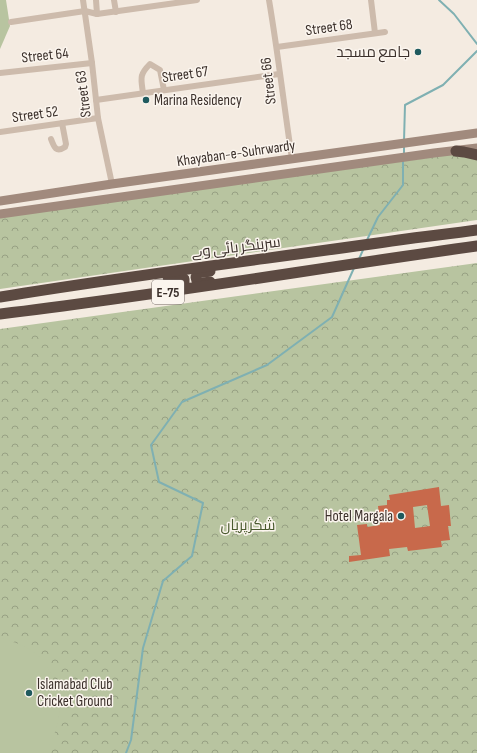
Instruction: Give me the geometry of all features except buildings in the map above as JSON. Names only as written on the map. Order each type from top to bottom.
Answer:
[{"type":"highway","points":[[456,152],[477,155]]},
{"type":"highway","points":[[456,233],[477,221]]},
{"type":"highway","name":"سرینگر ہائی وے","points":[[0,297],[69,286],[477,230]]},
{"type":"highway","name":"E-75","points":[[0,314],[58,307],[477,246]]},
{"type":"highway","points":[[309,253],[298,258],[288,260],[200,272],[196,275],[196,279],[200,283],[306,268],[323,269]]},
{"type":"highway","points":[[58,307],[76,300],[181,286],[184,281],[183,278],[179,276],[91,288],[69,286]]},
{"type":"main road","name":"Khayaban-e-Suhrwardy","points":[[0,201],[477,133]]},
{"type":"main road","name":"Khayaban-e-Suhrwardy","points":[[0,214],[477,148]]},
{"type":"main road","points":[[370,162],[372,149]]},
{"type":"street","name":"Street 63","points":[[83,0],[98,118],[112,184]]},
{"type":"street","points":[[96,0],[97,14]]},
{"type":"street","points":[[114,0],[116,12]]},
{"type":"street","points":[[11,22],[85,11],[97,14],[116,12],[179,1],[197,0]]},
{"type":"street","name":"Street 66","points":[[269,0],[292,159]]},
{"type":"street","points":[[371,0],[374,33]]},
{"type":"street","name":"Street 68","points":[[277,47],[385,32]]},
{"type":"street","name":"Street 64","points":[[0,73],[92,63]]},
{"type":"street","points":[[143,93],[141,77],[143,71],[150,64],[160,70],[164,90]]},
{"type":"street","name":"Street 67","points":[[96,100],[279,74]]},
{"type":"street","name":"Street 52","points":[[0,132],[98,118]]},
{"type":"street","points":[[52,139],[54,148],[57,150],[61,150],[65,147],[66,144],[62,123]]},
{"type":"green space","points":[[0,0],[6,0],[10,26],[0,49]]},
{"type":"green space","points":[[477,151],[477,220],[0,289],[0,217]]},
{"type":"green space","name":"شکرپریاں","points":[[477,263],[477,753],[0,753],[0,329]]},
{"type":"green space","name":"Islamabad Club Cricket Ground","points":[[0,638],[29,649],[39,656],[49,670],[57,688],[60,708],[59,718],[57,727],[48,748],[43,753],[0,753]]},
{"type":"waterway","points":[[439,0],[454,14],[477,44]]},
{"type":"waterway","points":[[404,141],[405,105],[443,85],[477,51]]},
{"type":"waterway","points":[[404,146],[404,155]]},
{"type":"waterway","points":[[367,240],[378,217],[403,185],[403,160]]},
{"type":"waterway","points":[[359,259],[363,250]]},
{"type":"waterway","points":[[126,753],[131,740],[143,648],[163,581],[192,556],[203,503],[159,482],[151,445],[182,402],[267,365],[332,317],[354,268]]},
{"type":"place","name":"جامع مسجد","points":[[418,52]]},
{"type":"place","name":"Marina Residency","points":[[146,100]]},
{"type":"place","name":"Hotel Margala","points":[[401,516]]},
{"type":"place","name":"Islamabad Club Cricket Ground","points":[[29,693]]}]
